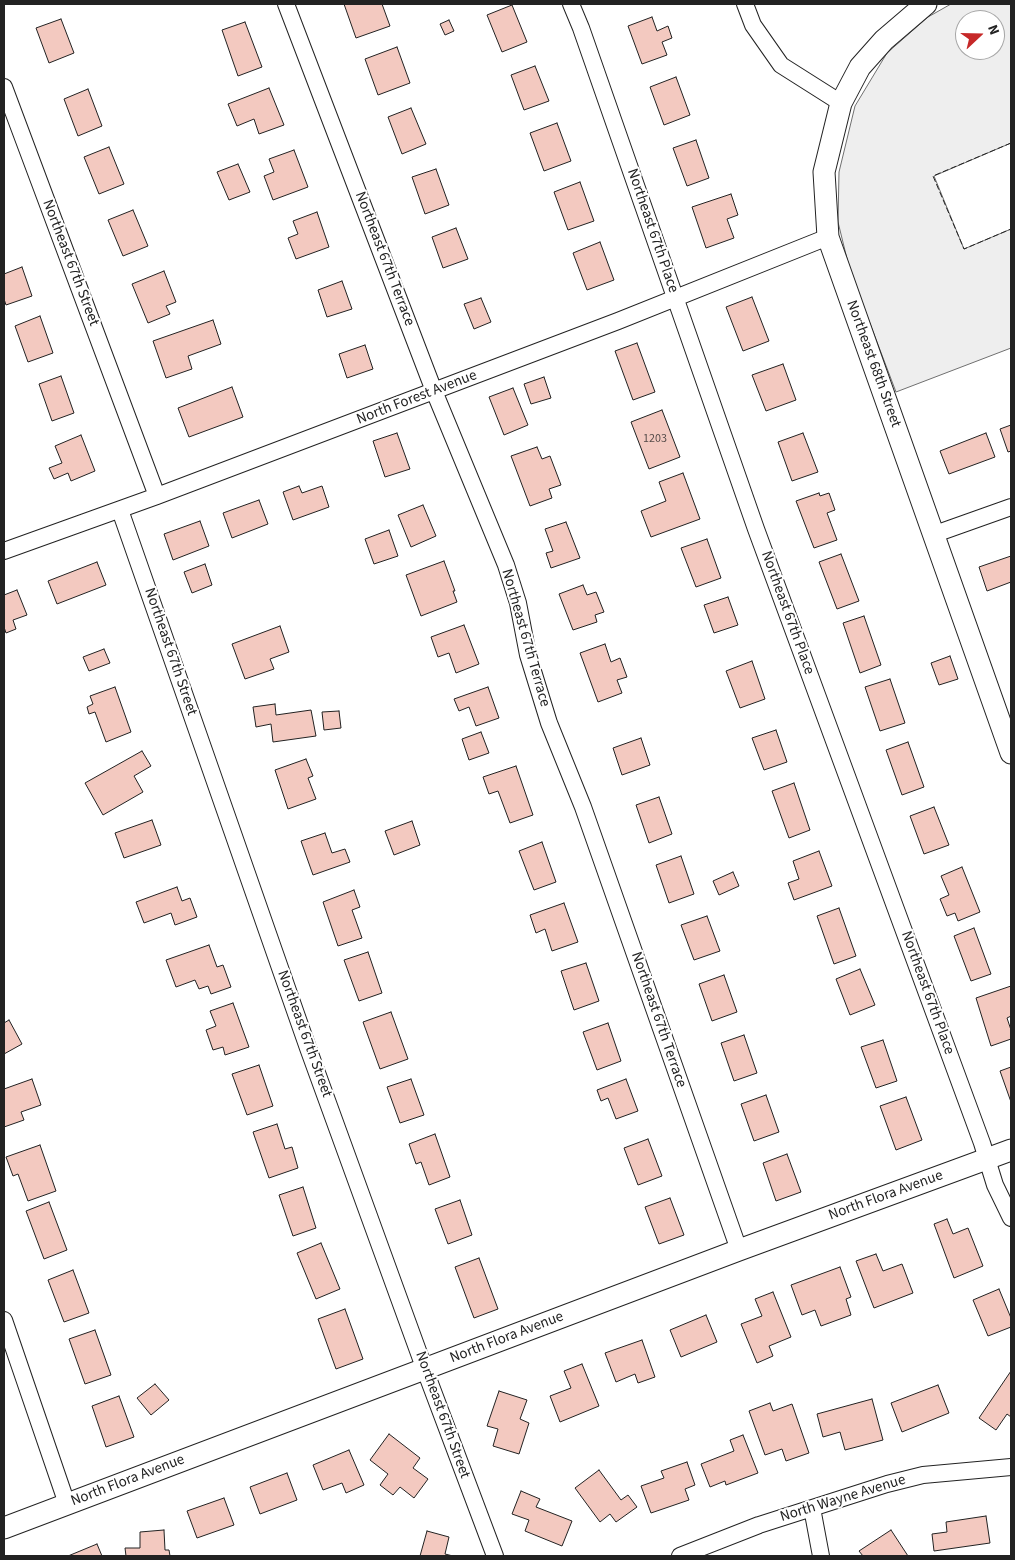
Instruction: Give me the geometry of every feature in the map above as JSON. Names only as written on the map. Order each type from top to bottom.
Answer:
[{"type":"street","name":"Northeast 67th Terrace","points":[[286,4],[434,391],[506,565],[518,603],[528,655],[549,723],[583,807],[738,1250]]},
{"type":"street","name":"Northeast 67th Place","points":[[571,4],[760,538],[988,1158],[995,1185],[1011,1218]]},
{"type":"street","points":[[745,4],[753,25],[781,65],[841,103]]},
{"type":"street","name":"Northeast 68th Street","points":[[926,4],[884,40],[860,66],[841,103],[824,172],[828,237],[935,534],[1011,753]]},
{"type":"street","name":"Northeast 67th Street","points":[[4,87],[158,496]]},
{"type":"street","name":"North Forest Avenue","points":[[4,551],[158,496],[434,391],[828,237]]},
{"type":"street","points":[[935,534],[1011,507]]},
{"type":"street","name":"Northeast 67th Street","points":[[120,510],[308,1048],[494,1556]]},
{"type":"street","name":"North Flora Avenue","points":[[4,1528],[738,1250],[1011,1150]]},
{"type":"street","points":[[4,1320],[67,1504]]},
{"type":"street","name":"North Wayne Avenue","points":[[680,1556],[759,1526],[887,1484],[923,1475],[1011,1467]]},
{"type":"street","points":[[812,1508],[821,1556]]},
{"type":"shaded area","points":[[951,4],[1011,4],[1011,143],[934,176],[964,249],[1011,229],[1011,348],[896,392],[850,271],[838,222],[839,172],[855,106],[887,53],[928,17]]},
{"type":"building","points":[[344,4],[382,4],[390,26],[356,38]]},
{"type":"building","points":[[512,5],[527,42],[502,52],[487,15]]},
{"type":"building","points":[[652,17],[657,31],[668,26],[672,38],[662,42],[667,55],[642,64],[628,26]]},
{"type":"building","points":[[61,19],[74,53],[49,63],[36,28]]},
{"type":"building","points":[[449,20],[454,31],[445,35],[440,24]]},
{"type":"building","points":[[245,22],[262,67],[238,76],[222,30]]},
{"type":"building","points":[[397,47],[410,83],[378,95],[365,59]]},
{"type":"building","points":[[535,66],[549,101],[524,110],[511,75]]},
{"type":"building","points":[[676,77],[690,115],[664,125],[650,87]]},
{"type":"building","points":[[269,88],[284,125],[259,134],[254,119],[237,126],[228,104]]},
{"type":"building","points":[[88,89],[102,126],[78,136],[64,99]]},
{"type":"building","points":[[411,108],[426,144],[402,154],[388,117]]},
{"type":"building","points":[[557,123],[571,161],[544,171],[530,133]]},
{"type":"building","points":[[696,140],[709,178],[687,186],[673,148]]},
{"type":"building","points":[[109,147],[124,184],[99,194],[84,157]]},
{"type":"building","points":[[294,150],[308,187],[273,200],[264,176],[274,172],[269,159]]},
{"type":"building","points":[[238,164],[250,192],[229,200],[217,172]]},
{"type":"building","points":[[436,169],[449,205],[425,214],[412,177]]},
{"type":"building","points":[[580,182],[594,221],[568,230],[554,192]]},
{"type":"building","points":[[731,194],[738,215],[727,219],[734,238],[706,248],[692,207]]},
{"type":"building","points":[[133,210],[148,246],[123,256],[108,220]]},
{"type":"building","points":[[317,212],[329,247],[296,259],[288,238],[298,234],[293,221]]},
{"type":"building","points":[[456,228],[468,259],[443,268],[432,237]]},
{"type":"building","points":[[600,242],[614,280],[587,290],[573,253]]},
{"type":"building","points":[[22,267],[32,296],[6,305],[4,299],[4,274]]},
{"type":"building","points":[[164,271],[176,302],[166,306],[170,314],[148,323],[132,284]]},
{"type":"building","points":[[342,281],[352,309],[327,317],[318,290]]},
{"type":"building","points":[[752,297],[769,341],[743,351],[726,307]]},
{"type":"building","points":[[481,298],[491,322],[474,329],[464,304]]},
{"type":"building","points":[[40,316],[53,353],[28,362],[15,326]]},
{"type":"building","points":[[213,320],[221,344],[188,356],[192,369],[166,378],[153,341]]},
{"type":"building","points":[[637,343],[655,392],[633,400],[615,351]]},
{"type":"building","points":[[365,345],[373,369],[347,378],[339,354]]},
{"type":"building","points":[[783,364],[796,400],[766,411],[752,375]]},
{"type":"building","points":[[61,376],[74,413],[52,421],[39,384]]},
{"type":"building","points":[[544,377],[551,398],[531,404],[524,384]]},
{"type":"building","points":[[232,387],[243,417],[189,437],[178,408]]},
{"type":"building","points":[[513,388],[528,425],[504,435],[489,397]]},
{"type":"building","points":[[662,410],[680,457],[649,469],[631,422]]},
{"type":"building","points":[[1011,425],[1011,451],[1008,452],[1000,429]]},
{"type":"building","points":[[397,433],[410,469],[385,477],[373,441]]},
{"type":"building","points":[[803,433],[818,472],[792,481],[778,442]]},
{"type":"building","points":[[986,433],[995,457],[949,474],[940,451]]},
{"type":"building","points":[[81,435],[95,471],[71,481],[68,473],[54,479],[49,468],[62,463],[55,446]]},
{"type":"building","points":[[537,447],[542,459],[550,456],[561,485],[549,489],[552,498],[530,506],[511,456]]},
{"type":"building","points":[[683,473],[700,519],[651,537],[641,511],[666,501],[659,482]]},
{"type":"building","points":[[299,486],[302,493],[322,486],[329,507],[293,520],[283,492]]},
{"type":"building","points":[[819,493],[820,496],[829,493],[835,510],[827,513],[837,540],[814,548],[796,501]]},
{"type":"building","points":[[259,500],[268,524],[232,538],[223,513]]},
{"type":"building","points":[[423,505],[436,536],[411,547],[398,515]]},
{"type":"building","points":[[200,521],[209,546],[173,560],[164,534]]},
{"type":"building","points":[[566,522],[580,558],[551,568],[546,553],[553,551],[545,529]]},
{"type":"building","points":[[389,530],[398,556],[374,564],[365,539]]},
{"type":"building","points":[[707,539],[721,578],[696,587],[681,548]]},
{"type":"building","points":[[841,554],[859,601],[837,609],[819,562]]},
{"type":"building","points":[[1011,556],[1011,582],[987,591],[979,567]]},
{"type":"building","points":[[444,561],[457,602],[421,616],[406,575]]},
{"type":"building","points":[[97,562],[106,585],[57,604],[48,581]]},
{"type":"building","points":[[205,564],[212,585],[192,593],[184,572]]},
{"type":"building","points":[[583,585],[587,595],[596,592],[604,612],[595,615],[597,622],[573,630],[559,594]]},
{"type":"building","points":[[17,590],[27,615],[13,620],[16,629],[6,633],[4,627],[4,595]]},
{"type":"building","points":[[728,597],[738,625],[714,633],[704,605]]},
{"type":"building","points":[[864,616],[881,665],[860,673],[843,623]]},
{"type":"building","points":[[464,625],[479,664],[456,673],[449,653],[438,657],[431,637]]},
{"type":"building","points":[[280,626],[289,652],[270,659],[274,669],[245,679],[232,644]]},
{"type":"building","points":[[605,644],[611,662],[620,658],[627,677],[617,680],[622,693],[598,702],[580,653]]},
{"type":"building","points":[[104,649],[110,663],[89,671],[83,657]]},
{"type":"building","points":[[950,656],[958,679],[939,685],[931,663]]},
{"type":"building","points":[[752,661],[765,699],[740,708],[726,671]]},
{"type":"building","points":[[890,679],[905,723],[880,731],[865,687]]},
{"type":"building","points":[[115,687],[131,732],[106,742],[95,712],[89,714],[87,707],[93,704],[90,696]]},
{"type":"building","points":[[488,687],[499,718],[476,726],[469,707],[459,711],[454,699]]},
{"type":"building","points":[[275,704],[276,715],[311,710],[316,736],[273,742],[271,724],[256,727],[253,707]]},
{"type":"building","points":[[339,711],[341,728],[324,730],[322,712]]},
{"type":"building","points":[[776,730],[787,762],[764,770],[752,738]]},
{"type":"building","points":[[481,732],[489,753],[469,760],[462,739]]},
{"type":"building","points":[[641,738],[650,765],[622,775],[613,748]]},
{"type":"building","points":[[908,742],[924,787],[902,795],[886,750]]},
{"type":"building","points":[[142,751],[151,766],[134,776],[143,792],[103,815],[85,783]]},
{"type":"building","points":[[306,759],[313,776],[308,778],[316,799],[288,809],[275,770]]},
{"type":"building","points":[[516,766],[533,815],[510,823],[498,791],[489,794],[483,777]]},
{"type":"building","points":[[794,783],[810,830],[789,838],[772,791]]},
{"type":"building","points":[[659,797],[672,834],[649,843],[636,805]]},
{"type":"building","points":[[934,807],[949,845],[924,854],[910,816]]},
{"type":"building","points":[[152,820],[161,845],[124,858],[115,833]]},
{"type":"building","points":[[412,821],[420,845],[394,855],[385,831]]},
{"type":"building","points":[[325,833],[332,853],[345,849],[350,862],[313,875],[301,841]]},
{"type":"building","points":[[542,842],[556,882],[534,890],[519,851]]},
{"type":"building","points":[[819,851],[832,886],[794,900],[788,883],[799,879],[793,861]]},
{"type":"building","points":[[681,856],[694,894],[669,903],[656,865]]},
{"type":"building","points":[[962,867],[980,912],[958,921],[955,913],[947,916],[940,899],[949,895],[941,876]]},
{"type":"building","points":[[733,872],[739,886],[719,895],[713,881]]},
{"type":"building","points":[[177,887],[182,901],[190,898],[197,917],[175,925],[171,913],[144,923],[136,902]]},
{"type":"building","points":[[354,890],[360,907],[352,910],[362,938],[338,946],[323,902]]},
{"type":"building","points":[[564,903],[578,942],[552,951],[545,929],[536,933],[530,915]]},
{"type":"building","points":[[839,908],[856,956],[834,964],[817,916]]},
{"type":"building","points":[[707,916],[720,951],[694,960],[681,925]]},
{"type":"building","points":[[974,928],[991,974],[971,981],[954,936]]},
{"type":"building","points":[[209,945],[217,967],[223,965],[231,987],[211,994],[208,986],[199,989],[195,980],[176,987],[166,960]]},
{"type":"building","points":[[368,952],[382,993],[359,1001],[344,960]]},
{"type":"building","points":[[586,963],[599,1001],[574,1010],[561,971]]},
{"type":"building","points":[[860,969],[875,1005],[850,1015],[836,979]]},
{"type":"building","points":[[724,975],[737,1012],[712,1021],[699,984]]},
{"type":"building","points":[[1011,986],[1011,1016],[1007,1018],[1011,1030],[1011,1039],[991,1046],[976,998]]},
{"type":"building","points":[[233,1003],[249,1047],[225,1055],[223,1047],[213,1050],[206,1030],[216,1026],[210,1011]]},
{"type":"building","points":[[391,1012],[408,1059],[380,1069],[363,1022]]},
{"type":"building","points":[[9,1020],[22,1044],[4,1054],[4,1023]]},
{"type":"building","points":[[608,1023],[621,1061],[597,1070],[583,1032]]},
{"type":"building","points":[[744,1035],[757,1073],[734,1081],[721,1043]]},
{"type":"building","points":[[883,1040],[897,1081],[876,1088],[861,1047]]},
{"type":"building","points":[[259,1065],[273,1106],[247,1115],[232,1074]]},
{"type":"building","points":[[1011,1067],[1011,1102],[1000,1071]]},
{"type":"building","points":[[32,1079],[41,1105],[21,1112],[24,1120],[4,1127],[4,1089]]},
{"type":"building","points":[[411,1079],[424,1115],[400,1123],[387,1087]]},
{"type":"building","points":[[626,1079],[638,1111],[616,1119],[608,1098],[601,1101],[597,1090]]},
{"type":"building","points":[[766,1095],[779,1132],[754,1141],[741,1104]]},
{"type":"building","points":[[906,1097],[922,1140],[896,1150],[880,1106]]},
{"type":"building","points":[[277,1124],[285,1149],[292,1147],[298,1168],[269,1178],[253,1132]]},
{"type":"building","points":[[435,1134],[450,1177],[429,1185],[421,1162],[416,1164],[409,1144]]},
{"type":"building","points":[[648,1139],[662,1176],[638,1185],[624,1148]]},
{"type":"building","points":[[40,1145],[56,1191],[28,1201],[18,1174],[13,1176],[6,1157]]},
{"type":"building","points":[[787,1154],[801,1192],[776,1201],[763,1163]]},
{"type":"building","points":[[303,1187],[316,1228],[293,1236],[279,1195]]},
{"type":"building","points":[[670,1198],[684,1235],[659,1244],[645,1207]]},
{"type":"building","points":[[460,1200],[472,1235],[448,1244],[435,1209]]},
{"type":"building","points":[[49,1202],[67,1250],[44,1259],[26,1211]]},
{"type":"building","points":[[947,1219],[953,1234],[968,1228],[983,1266],[954,1278],[934,1224]]},
{"type":"building","points":[[321,1243],[340,1289],[316,1299],[297,1253]]},
{"type":"building","points":[[876,1254],[883,1271],[902,1264],[913,1293],[874,1308],[856,1261]]},
{"type":"building","points":[[479,1258],[498,1309],[474,1318],[455,1267]]},
{"type":"building","points":[[840,1267],[851,1297],[846,1299],[851,1315],[821,1326],[815,1310],[802,1315],[791,1285]]},
{"type":"building","points":[[73,1270],[89,1313],[64,1322],[48,1280]]},
{"type":"building","points":[[999,1289],[1011,1318],[1011,1327],[988,1336],[973,1300]]},
{"type":"building","points":[[773,1292],[791,1337],[769,1346],[773,1356],[757,1363],[741,1324],[762,1316],[755,1299]]},
{"type":"building","points":[[345,1309],[363,1359],[336,1369],[318,1319]]},
{"type":"building","points":[[706,1315],[717,1342],[681,1357],[670,1330]]},
{"type":"building","points":[[95,1330],[111,1375],[85,1384],[69,1339]]},
{"type":"building","points":[[642,1340],[655,1377],[638,1383],[635,1374],[616,1382],[605,1353]]},
{"type":"building","points":[[582,1364],[599,1406],[560,1422],[550,1396],[571,1388],[564,1371]]},
{"type":"building","points":[[1011,1371],[1011,1417],[1007,1414],[996,1430],[979,1418]]},
{"type":"building","points":[[155,1384],[169,1400],[151,1415],[137,1398]]},
{"type":"building","points":[[938,1385],[949,1413],[902,1432],[891,1403]]},
{"type":"building","points":[[499,1391],[527,1400],[520,1419],[529,1423],[519,1454],[493,1446],[498,1429],[487,1426]]},
{"type":"building","points":[[119,1396],[134,1437],[106,1447],[92,1406]]},
{"type":"building","points":[[872,1399],[883,1440],[845,1450],[840,1432],[823,1437],[817,1414]]},
{"type":"building","points":[[770,1403],[773,1411],[792,1404],[809,1453],[786,1461],[782,1449],[765,1455],[749,1411]]},
{"type":"building","points":[[389,1434],[420,1458],[413,1468],[428,1479],[414,1498],[400,1487],[393,1495],[380,1485],[388,1474],[370,1460]]},
{"type":"building","points":[[743,1435],[758,1473],[726,1485],[725,1481],[710,1487],[701,1464],[734,1451],[730,1440]]},
{"type":"building","points":[[349,1450],[364,1485],[346,1493],[342,1483],[323,1490],[313,1465]]},
{"type":"building","points":[[687,1462],[695,1485],[685,1489],[689,1500],[651,1513],[641,1486],[664,1478],[661,1471]]},
{"type":"building","points":[[599,1470],[621,1500],[628,1495],[637,1507],[616,1522],[610,1514],[600,1522],[575,1488]]},
{"type":"building","points":[[287,1473],[297,1500],[260,1514],[250,1487]]},
{"type":"building","points":[[521,1491],[540,1499],[536,1507],[572,1521],[562,1546],[525,1531],[529,1520],[512,1514]]},
{"type":"building","points":[[224,1498],[234,1525],[197,1538],[187,1511]]},
{"type":"building","points":[[986,1516],[990,1543],[934,1551],[932,1534],[947,1532],[946,1522]]},
{"type":"building","points":[[164,1530],[165,1550],[169,1550],[170,1556],[126,1556],[125,1548],[140,1548],[140,1532]]},
{"type":"building","points":[[891,1530],[908,1556],[863,1556],[859,1551]]},
{"type":"building","points":[[427,1531],[449,1537],[445,1554],[453,1556],[420,1556]]},
{"type":"building","points":[[97,1544],[102,1556],[68,1556]]},
{"type":"fence","points":[[1011,143],[933,176],[964,249],[1011,229]]}]
